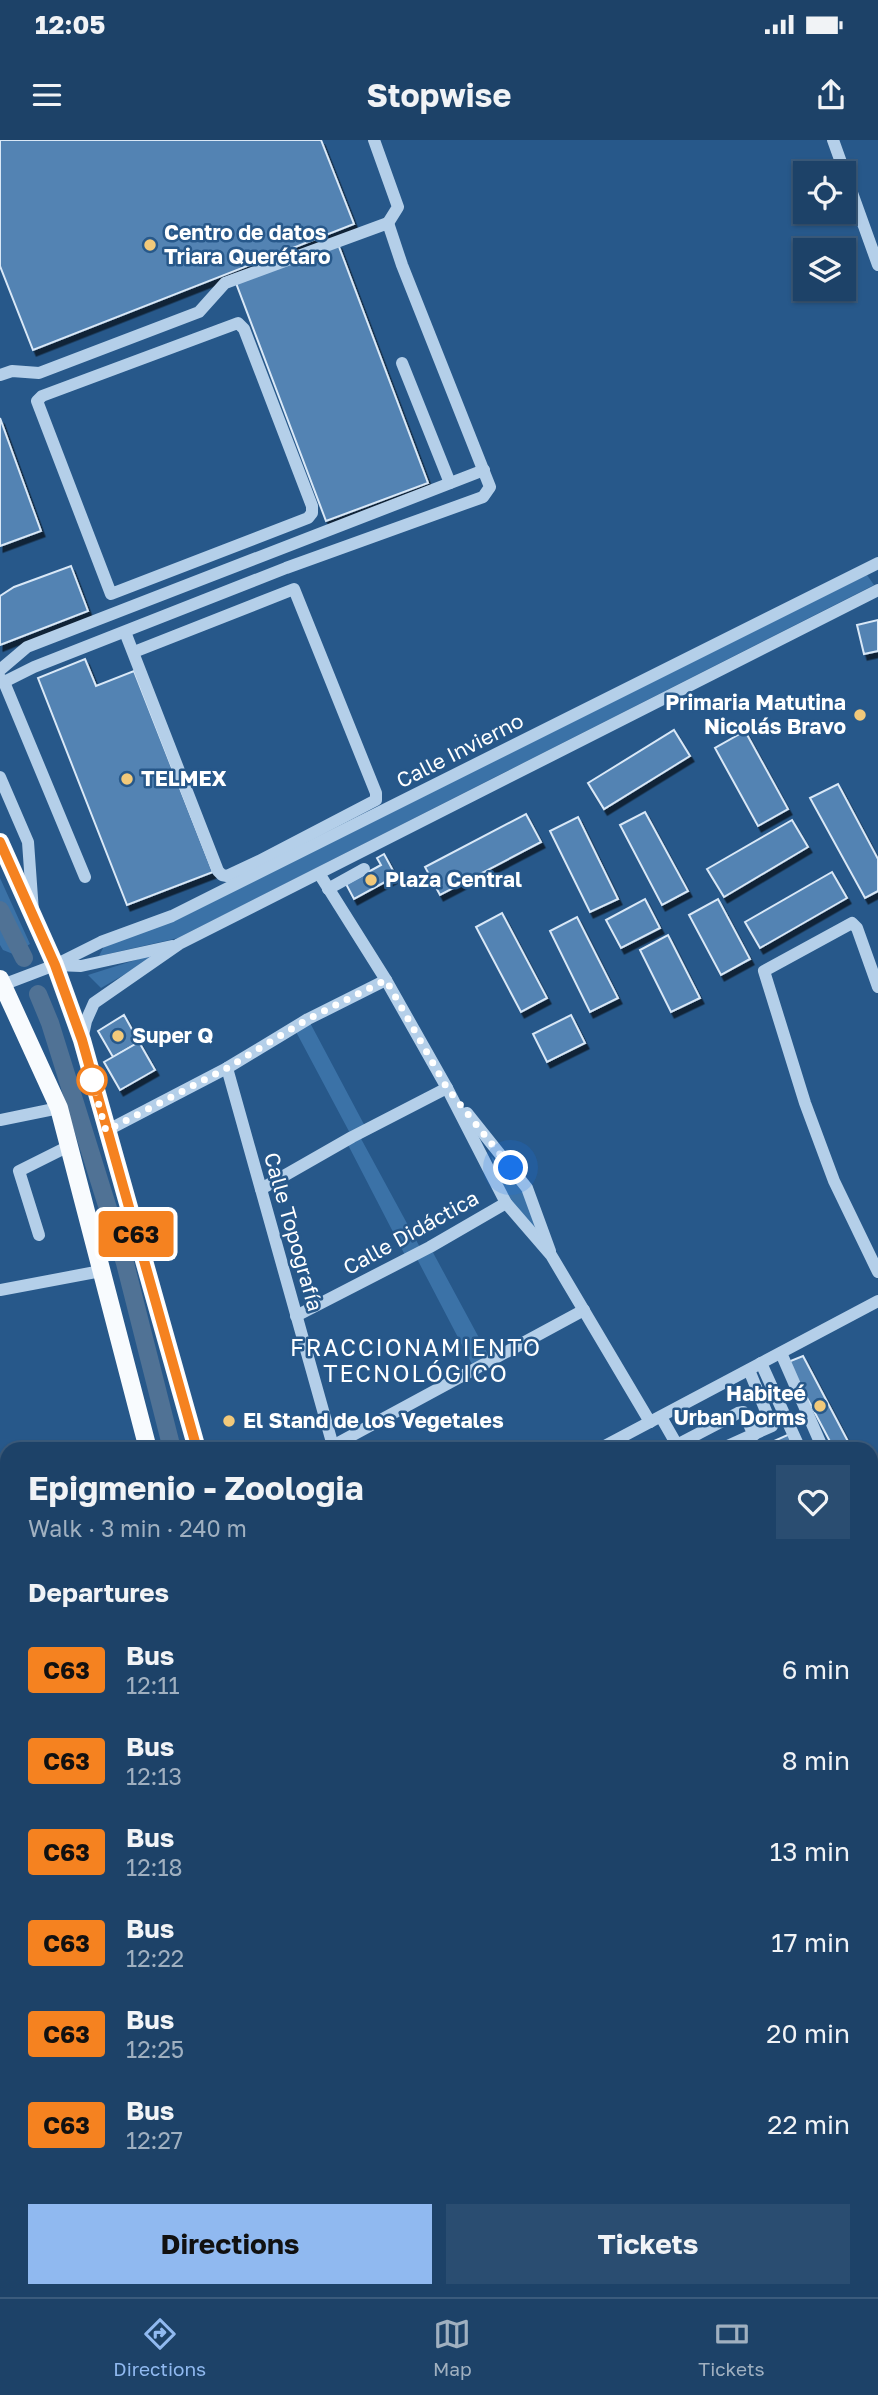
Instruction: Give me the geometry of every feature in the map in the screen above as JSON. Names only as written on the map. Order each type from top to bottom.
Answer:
[{"type":"main road","points":[[0,842],[33,915],[82,1040],[195,1442]]},
{"type":"main road","points":[[3,983],[59,1108],[146,1442]]},
{"type":"street","points":[[0,375],[12,371],[39,373],[200,312],[225,283],[388,223],[398,207],[374,140]]},
{"type":"street","points":[[833,140],[878,265]]},
{"type":"street","points":[[1,677],[34,667],[286,568],[483,497],[489,487],[484,470],[402,265],[388,223]]},
{"type":"street","points":[[111,594],[308,518],[312,513],[312,506],[244,329],[238,323],[229,324],[42,396],[37,401],[111,594],[118,612]]},
{"type":"street","points":[[402,363],[450,483]]},
{"type":"street","points":[[1,677],[27,647],[484,470]]},
{"type":"street","points":[[273,531],[280,549]]},
{"type":"street","points":[[191,563],[198,581]]},
{"type":"street","name":"Calle Invierno","points":[[3,983],[172,916],[878,563]]},
{"type":"street","points":[[125,632],[218,871],[227,876],[376,800],[376,793],[286,568]]},
{"type":"street","points":[[134,652],[294,589]]},
{"type":"street","points":[[82,1040],[94,1003],[180,944],[878,590]]},
{"type":"street","points":[[205,600],[214,621]]},
{"type":"street","points":[[1,677],[85,877]]},
{"type":"street","points":[[0,702],[3,701],[15,709]]},
{"type":"street","points":[[0,777],[28,842],[33,915]]},
{"type":"street","points":[[328,889],[364,869]]},
{"type":"street","points":[[320,875],[386,980],[447,1088],[506,1203],[551,1255],[670,1442]]},
{"type":"street","points":[[878,986],[857,928],[852,923],[764,971],[804,1103],[829,1168],[878,1272]]},
{"type":"street","points":[[51,966],[81,966],[180,944]]},
{"type":"street","points":[[106,1131],[227,1068],[308,1019],[386,980]]},
{"type":"street","name":"Calle Topografía","points":[[227,1068],[328,1442]]},
{"type":"street","points":[[261,1189],[352,1137],[447,1088]]},
{"type":"street","points":[[447,1088],[527,1188],[551,1255]]},
{"type":"street","points":[[0,1120],[59,1108]]},
{"type":"street","points":[[39,1235],[19,1171],[69,1146]]},
{"type":"street","name":"Calle Didáctica","points":[[296,1316],[430,1247],[506,1203]]},
{"type":"street","points":[[0,1290],[102,1271]]},
{"type":"street","points":[[612,1442],[878,1301]]},
{"type":"street","points":[[341,1442],[584,1310]]},
{"type":"street","points":[[781,1353],[820,1442]]},
{"type":"street","points":[[761,1363],[797,1442]]},
{"type":"street","points":[[736,1442],[772,1426],[749,1370]]},
{"type":"street","points":[[683,1442],[743,1412],[754,1434]]},
{"type":"shaded area","points":[[867,575],[874,585],[178,938],[99,956],[103,948]]},
{"type":"shaded area","points":[[0,878],[30,944],[13,954],[3,950],[0,945]]},
{"type":"shaded area","points":[[167,950],[101,988],[88,975]]},
{"type":"shaded area","points":[[308,1019],[367,1130],[359,1135],[422,1251],[430,1247],[491,1360],[475,1370],[415,1255],[407,1259],[346,1141],[352,1137],[294,1028]]},
{"type":"shaded area","points":[[491,1156],[523,1188],[539,1235],[507,1202]]},
{"type":"building","name":"Centro de datos Triara Querétaro","points":[[0,140],[321,140],[354,224],[33,350],[0,266]]},
{"type":"building","points":[[338,244],[428,483],[326,521],[236,283]]},
{"type":"building","points":[[0,418],[41,531],[0,546]]},
{"type":"building","points":[[71,566],[88,611],[0,645],[0,596],[14,587]]},
{"type":"building","points":[[878,620],[878,651],[864,654],[857,625]]},
{"type":"building","name":"TELMEX","points":[[85,659],[96,686],[134,671],[213,872],[127,905],[38,678]]},
{"type":"building","points":[[674,730],[690,756],[604,809],[588,783]]},
{"type":"building","points":[[745,731],[788,809],[758,826],[715,748]]},
{"type":"building","points":[[838,784],[878,859],[878,891],[865,898],[810,798]]},
{"type":"building","points":[[645,812],[688,891],[662,905],[620,825]]},
{"type":"building","points":[[526,814],[541,842],[440,895],[425,867]]},
{"type":"building","points":[[578,817],[618,899],[590,912],[550,831]]},
{"type":"building","points":[[792,820],[808,847],[724,897],[707,869]]},
{"type":"building","name":"Plaza Central","points":[[384,854],[396,876],[354,899],[346,884],[381,865],[377,858]]},
{"type":"building","points":[[832,872],[847,898],[760,948],[745,922]]},
{"type":"building","points":[[645,899],[660,928],[621,948],[606,920]]},
{"type":"building","points":[[718,899],[750,959],[721,975],[689,915]]},
{"type":"building","points":[[502,913],[547,998],[521,1012],[476,927]]},
{"type":"building","points":[[577,917],[618,998],[590,1012],[550,931]]},
{"type":"building","points":[[668,935],[700,998],[671,1012],[640,950]]},
{"type":"building","name":"Super Q","points":[[124,1015],[139,1042],[113,1057],[98,1031]]},
{"type":"building","points":[[571,1015],[585,1043],[547,1062],[533,1034]]},
{"type":"building","points":[[139,1042],[155,1070],[120,1090],[104,1062]]},
{"type":"building","name":"Habiteé Urban Dorms","points":[[803,1356],[848,1442],[830,1442],[788,1362]]},
{"type":"building","points":[[792,1433],[796,1442],[772,1442]]},
{"type":"waterway","points":[[0,910],[24,958]]},
{"type":"waterway","points":[[38,994],[50,1023],[125,1263],[170,1442]]},
{"type":"bus line","name":"C63","points":[[0,842],[55,965],[82,1040],[195,1442]]},
{"type":"place","name":"Centro de datos Triara Querétaro","points":[[150,245]]},
{"type":"place","name":"Primaria Matutina Nicolás Bravo","points":[[860,715]]},
{"type":"place","name":"TELMEX","points":[[127,779]]},
{"type":"place","name":"Plaza Central","points":[[371,880]]},
{"type":"place","name":"Super Q","points":[[118,1036]]},
{"type":"place","name":"Habiteé Urban Dorms","points":[[820,1406]]},
{"type":"place","name":"El Stand de los Vegetales","points":[[229,1421]]},
{"type":"district","name":"FRACCIONAMIENTO TECNOLÓGICO","points":[[416,1361]]},
{"type":"route","points":[[92,1080],[106,1131],[227,1068],[308,1019],[386,980],[447,1088],[511,1168]]}]
